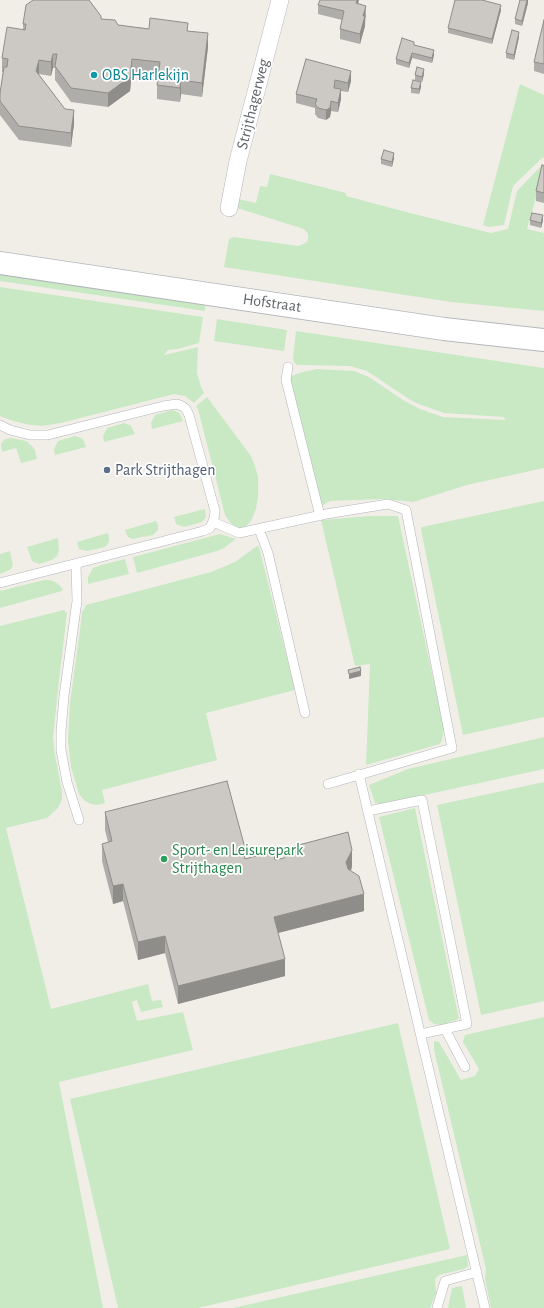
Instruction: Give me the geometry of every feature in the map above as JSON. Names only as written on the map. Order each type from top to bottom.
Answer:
[{"type":"main road","name":"Hofstraat","points":[[0,263],[444,329],[544,340]]},
{"type":"street","name":"Strijthagerweg","points":[[229,208],[238,161],[280,0]]},
{"type":"lane","points":[[288,367],[286,380],[320,516]]},
{"type":"lane","points":[[0,425],[10,430],[30,435],[48,435],[162,406],[177,404],[186,409],[189,415],[215,511],[210,528],[203,531],[0,583]]},
{"type":"lane","points":[[213,522],[239,534],[320,516],[388,504],[406,510],[452,748],[328,784]]},
{"type":"lane","points":[[259,529],[268,553],[305,713]]},
{"type":"lane","points":[[76,564],[77,601],[64,696],[61,750],[67,782],[79,820]]},
{"type":"lane","points":[[359,774],[485,1308]]},
{"type":"lane","points":[[368,811],[422,800],[467,1024],[421,1034]]},
{"type":"lane","points":[[445,1029],[465,1067]]},
{"type":"lane","points":[[437,1308],[445,1281],[477,1272]]},
{"type":"green space","points":[[520,84],[544,95],[544,158],[542,158],[513,186],[504,225],[489,227],[483,225]]},
{"type":"green space","points":[[543,164],[544,169],[527,229],[544,233],[544,311],[451,302],[224,267],[229,239],[234,237],[299,246],[307,242],[308,234],[304,229],[237,208],[234,198],[256,203],[260,186],[267,187],[270,174],[346,193],[346,196],[491,233],[508,229],[517,191]]},
{"type":"green space","points":[[0,275],[205,304],[205,311],[0,281]]},
{"type":"green space","points":[[0,287],[203,317],[199,343],[178,349],[168,350],[164,355],[198,347],[197,373],[204,393],[194,403],[185,396],[174,394],[61,423],[41,426],[25,424],[0,416]]},
{"type":"green space","points":[[217,319],[287,330],[284,351],[214,341]]},
{"type":"green space","points":[[296,331],[544,368],[544,468],[467,485],[413,502],[382,499],[330,501],[321,506],[289,377],[302,372],[317,369],[354,371],[369,377],[403,400],[420,409],[443,417],[506,420],[503,417],[444,413],[416,403],[367,371],[350,366],[297,365],[293,358]]},
{"type":"green space","points":[[207,397],[251,456],[255,466],[258,477],[258,497],[256,509],[251,521],[245,528],[238,528],[234,526],[225,515],[196,406]]},
{"type":"green space","points":[[172,410],[178,412],[183,421],[152,429],[151,423],[155,415]]},
{"type":"green space","points":[[124,423],[131,426],[135,434],[104,442],[103,436],[107,428]]},
{"type":"green space","points":[[75,436],[83,439],[86,447],[55,455],[54,449],[58,441]]},
{"type":"green space","points":[[11,438],[26,441],[31,445],[35,450],[37,459],[21,463],[16,448],[2,452],[1,444],[6,439]]},
{"type":"green space","points":[[544,501],[544,717],[463,735],[421,530],[422,527]]},
{"type":"green space","points":[[205,509],[206,517],[202,522],[184,527],[176,524],[174,517]]},
{"type":"green space","points":[[370,516],[398,516],[444,729],[440,744],[366,765],[370,664],[355,666],[321,520]]},
{"type":"green space","points":[[156,521],[158,530],[153,535],[132,539],[128,537],[126,533],[125,530]]},
{"type":"green space","points":[[108,533],[109,542],[105,547],[87,551],[79,549],[77,542]]},
{"type":"green space","points":[[220,534],[236,539],[224,548],[217,551],[137,573],[133,557]]},
{"type":"green space","points":[[58,538],[59,551],[57,556],[52,560],[39,564],[32,561],[27,547]]},
{"type":"green space","points":[[257,546],[259,547],[295,690],[206,713],[217,760],[102,790],[105,803],[97,805],[85,801],[79,794],[71,767],[68,741],[70,703],[82,613],[86,605],[211,572],[235,562]]},
{"type":"green space","points":[[10,551],[13,565],[10,570],[0,574],[0,554]]},
{"type":"green space","points":[[125,559],[129,574],[88,584],[88,577],[93,568]]},
{"type":"green space","points":[[44,580],[50,580],[57,583],[63,589],[62,591],[0,608],[0,591]]},
{"type":"green space","points":[[64,610],[67,613],[53,738],[62,799],[58,808],[47,818],[6,828],[51,1009],[148,984],[152,1001],[161,1000],[163,1007],[141,1012],[137,1000],[132,1002],[137,1021],[183,1012],[193,1050],[59,1082],[103,1308],[0,1308],[0,626]]},
{"type":"green space","points":[[544,737],[544,769],[383,804],[375,803],[369,785],[408,769]]},
{"type":"green space","points":[[544,782],[544,1001],[481,1015],[437,805]]},
{"type":"green space","points":[[415,808],[459,1019],[441,1025],[434,1024],[429,1020],[379,817]]},
{"type":"green space","points":[[544,1017],[544,1308],[491,1308],[485,1279],[486,1269],[434,1050],[434,1041],[439,1042],[461,1080],[475,1076],[479,1069],[463,1042],[465,1035]]},
{"type":"green space","points":[[398,1023],[450,1249],[198,1308],[118,1308],[70,1099]]},
{"type":"green space","points":[[467,1255],[468,1266],[464,1269],[439,1275],[435,1279],[436,1293],[430,1308],[233,1308]]},
{"type":"green space","points":[[462,1286],[466,1308],[448,1308],[452,1288]]},
{"type":"building","name":"OBS Harlekijn","points":[[33,0],[89,0],[101,16],[101,19],[115,20],[118,25],[149,29],[150,18],[188,23],[187,31],[208,33],[202,83],[181,80],[180,88],[157,85],[160,62],[132,59],[130,77],[108,93],[71,88],[55,66],[57,54],[53,54],[51,62],[39,60],[36,71],[65,109],[74,110],[71,133],[19,126],[0,101],[4,67],[7,67],[8,59],[2,58],[7,27],[25,30],[26,24],[23,24],[26,5]]},
{"type":"building","points":[[320,0],[357,0],[356,3],[366,6],[360,34],[340,29],[344,11],[318,5]]},
{"type":"building","points":[[455,0],[482,0],[501,5],[492,39],[448,28]]},
{"type":"building","points":[[520,0],[527,0],[522,21],[515,19]]},
{"type":"building","points":[[544,20],[544,64],[534,62]]},
{"type":"building","points":[[512,30],[519,32],[514,55],[506,53]]},
{"type":"building","points":[[402,38],[414,42],[414,45],[434,50],[432,58],[412,53],[409,63],[396,59]]},
{"type":"building","points":[[306,59],[351,71],[348,83],[335,80],[334,88],[341,89],[338,103],[331,101],[330,108],[326,110],[318,108],[315,104],[317,99],[296,94]]},
{"type":"building","points":[[417,67],[424,69],[422,77],[415,75]]},
{"type":"building","points":[[413,80],[421,82],[419,89],[411,88]]},
{"type":"building","points":[[384,150],[394,153],[392,162],[381,159]]},
{"type":"building","points":[[542,165],[544,166],[544,193],[536,191]]},
{"type":"building","points":[[532,213],[543,215],[541,223],[530,220]]},
{"type":"building","points":[[360,667],[361,671],[349,674],[348,670]]},
{"type":"building","points":[[227,781],[245,848],[242,848],[245,859],[273,851],[275,860],[284,858],[291,847],[348,832],[352,850],[346,862],[348,869],[359,876],[364,894],[274,917],[285,959],[178,986],[165,936],[138,942],[123,884],[113,886],[102,844],[112,841],[105,812]]},
{"type":"place","name":"OBS Harlekijn","points":[[94,75]]},
{"type":"place","name":"Park Strijthagen","points":[[107,470]]},
{"type":"place","name":"Sport- en Leisurepark Strijthagen","points":[[164,859]]}]
